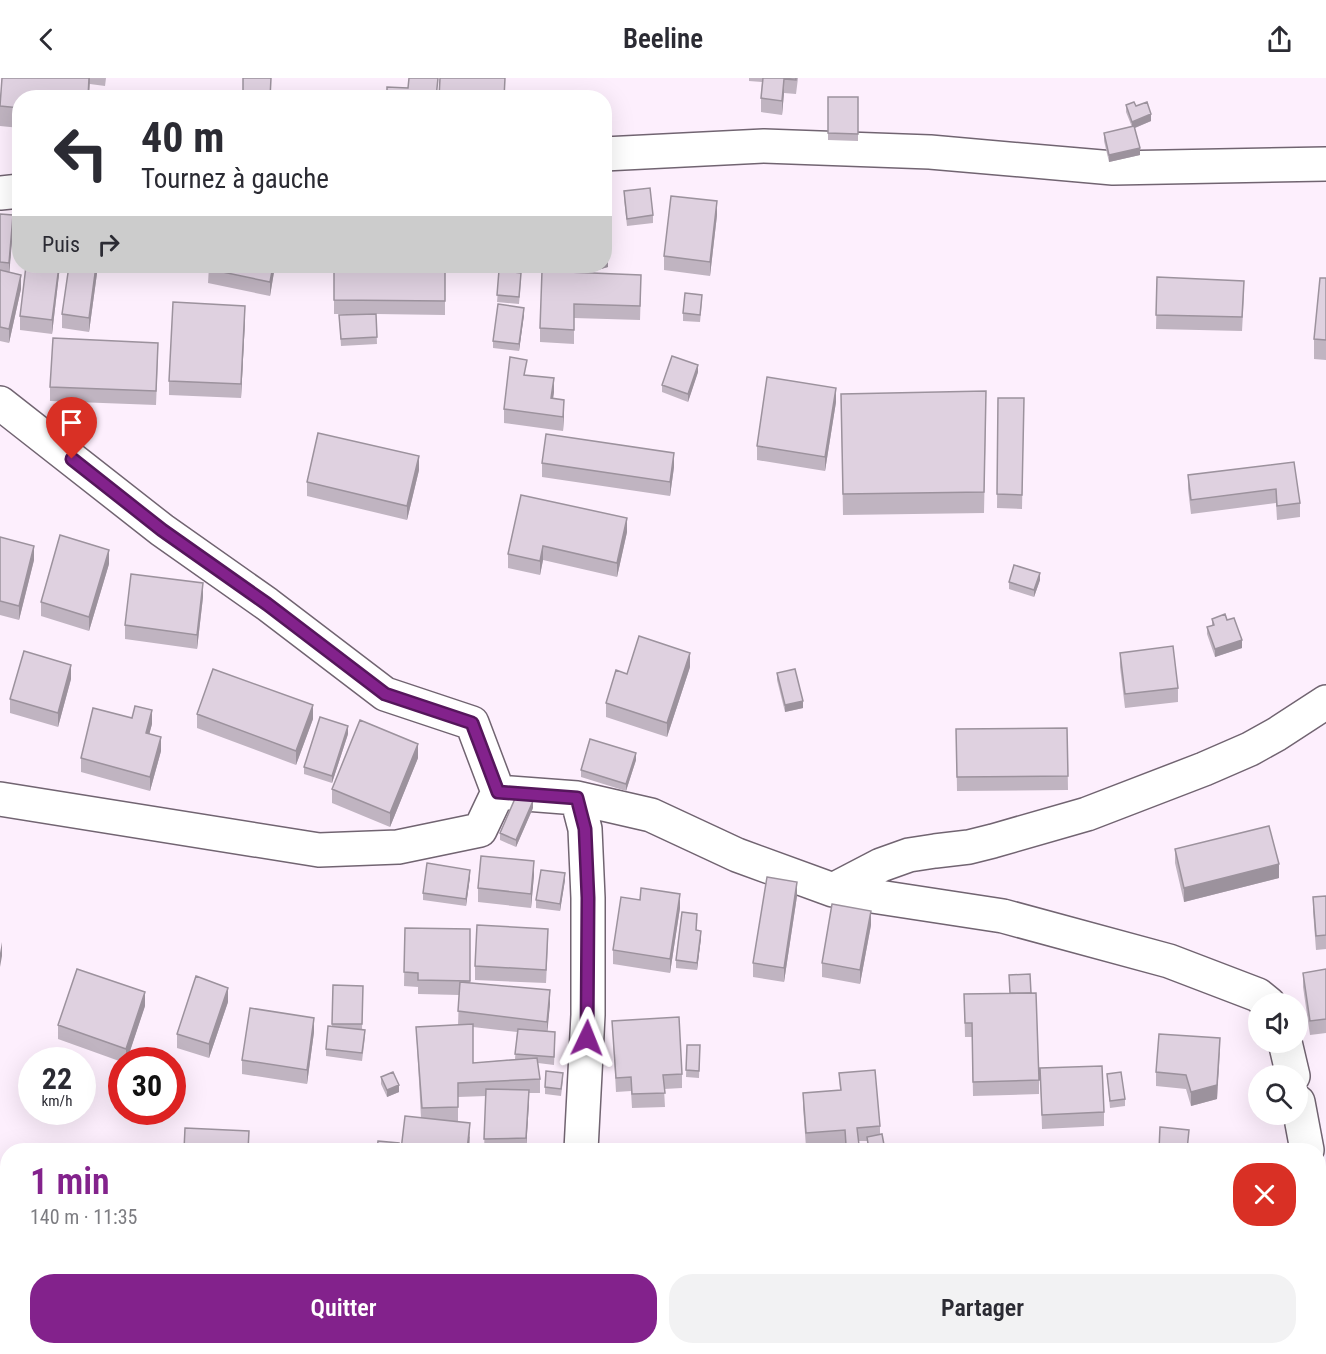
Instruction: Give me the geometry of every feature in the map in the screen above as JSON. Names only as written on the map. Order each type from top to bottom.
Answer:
[{"type":"street","points":[[612,154],[764,146],[930,152],[1113,168],[1326,164]]},
{"type":"street","points":[[0,403],[162,530],[267,604],[385,694],[472,723],[498,792],[480,830],[398,847],[319,850],[0,799]]},
{"type":"street","points":[[833,890],[881,865],[909,855],[935,850],[969,848],[1086,814],[1250,749],[1326,702]]},
{"type":"street","points":[[498,792],[577,798],[651,815],[737,855],[833,890],[1003,916],[1169,961],[1253,993]]},
{"type":"street","points":[[577,798],[585,829],[588,910],[588,1015],[581,1143]]},
{"type":"street","points":[[1302,1125],[1306,1143]]},
{"type":"building","points":[[2,78],[89,78],[88,90],[12,90],[12,107],[0,106]]},
{"type":"building","points":[[243,78],[271,78],[270,90],[243,90]]},
{"type":"building","points":[[409,78],[438,78],[437,90],[387,90],[387,87],[408,88]]},
{"type":"building","points":[[440,78],[505,78],[504,90],[439,90]]},
{"type":"building","points":[[763,78],[796,78],[796,80],[784,79],[782,101],[761,98]]},
{"type":"building","points":[[828,97],[858,97],[858,134],[828,133]]},
{"type":"building","points":[[1134,102],[1136,106],[1147,102],[1151,114],[1132,122],[1126,105]]},
{"type":"building","points":[[1134,126],[1140,148],[1109,155],[1104,133]]},
{"type":"building","points":[[650,188],[653,215],[627,219],[624,191]]},
{"type":"building","points":[[671,196],[717,201],[710,262],[664,256]]},
{"type":"building","points":[[0,214],[12,215],[9,263],[0,262]]},
{"type":"building","points":[[0,270],[21,275],[9,329],[0,327]]},
{"type":"building","points":[[25,273],[58,273],[52,320],[20,316]]},
{"type":"building","points":[[68,273],[95,273],[89,318],[62,314]]},
{"type":"building","points":[[227,273],[272,273],[270,282]]},
{"type":"building","points":[[334,273],[445,273],[445,301],[334,300]]},
{"type":"building","points":[[499,273],[521,273],[519,297],[497,295]]},
{"type":"building","points":[[542,273],[641,275],[640,306],[574,304],[574,330],[540,328]]},
{"type":"building","points":[[1157,277],[1244,281],[1242,317],[1156,315]]},
{"type":"building","points":[[1320,278],[1326,278],[1326,340],[1314,339]]},
{"type":"building","points":[[685,293],[702,295],[700,315],[683,313]]},
{"type":"building","points":[[173,302],[245,306],[241,384],[169,381]]},
{"type":"building","points":[[498,304],[524,308],[519,344],[493,341]]},
{"type":"building","points":[[376,314],[377,337],[341,339],[339,315]]},
{"type":"building","points":[[53,338],[158,343],[156,391],[50,387]]},
{"type":"building","points":[[672,356],[698,365],[688,394],[662,385]]},
{"type":"building","points":[[510,357],[527,360],[524,375],[554,378],[551,398],[564,400],[563,417],[504,409]]},
{"type":"building","points":[[767,377],[836,388],[825,457],[757,446]]},
{"type":"building","points":[[986,391],[984,492],[843,494],[841,394]]},
{"type":"building","points":[[998,398],[1024,398],[1022,495],[997,494]]},
{"type":"building","points":[[318,433],[419,456],[407,506],[307,482]]},
{"type":"building","points":[[546,434],[674,453],[670,482],[542,463]]},
{"type":"building","points":[[1294,462],[1300,503],[1277,506],[1276,489],[1191,500],[1188,475]]},
{"type":"building","points":[[521,495],[627,518],[617,563],[543,546],[540,561],[508,554]]},
{"type":"building","points":[[60,535],[109,550],[89,617],[41,602]]},
{"type":"building","points":[[0,537],[34,546],[19,606],[0,601]]},
{"type":"building","points":[[1014,565],[1040,573],[1034,590],[1009,582]]},
{"type":"building","points":[[131,574],[203,583],[197,635],[125,625]]},
{"type":"building","points":[[1225,614],[1227,620],[1234,618],[1242,640],[1215,649],[1207,627],[1214,625],[1212,619]]},
{"type":"building","points":[[639,636],[690,653],[667,723],[606,703],[616,670],[627,674]]},
{"type":"building","points":[[1173,646],[1178,688],[1125,694],[1120,653]]},
{"type":"building","points":[[24,651],[71,665],[58,713],[10,699]]},
{"type":"building","points":[[213,669],[313,705],[296,751],[197,714]]},
{"type":"building","points":[[795,669],[803,701],[785,705],[777,673]]},
{"type":"building","points":[[135,706],[152,710],[146,733],[161,737],[150,777],[81,758],[93,708],[132,718]]},
{"type":"building","points":[[320,717],[348,726],[332,776],[304,767]]},
{"type":"building","points":[[360,720],[418,744],[390,813],[332,789]]},
{"type":"building","points":[[1067,728],[1068,776],[957,777],[956,729]]},
{"type":"building","points":[[590,739],[636,753],[626,784],[581,770]]},
{"type":"building","points":[[517,794],[533,801],[516,840],[500,833]]},
{"type":"building","points":[[1269,826],[1279,864],[1184,888],[1175,849]]},
{"type":"building","points":[[481,856],[534,861],[531,894],[478,888]]},
{"type":"building","points":[[427,863],[470,870],[466,899],[423,893]]},
{"type":"building","points":[[541,870],[565,873],[560,904],[536,900]]},
{"type":"building","points":[[767,877],[797,882],[784,968],[753,963]]},
{"type":"building","points":[[641,888],[680,894],[670,959],[613,950],[621,897],[640,900]]},
{"type":"building","points":[[1326,896],[1326,935],[1316,936],[1313,897]]},
{"type":"building","points":[[832,904],[871,911],[860,970],[822,963]]},
{"type":"building","points":[[682,912],[697,914],[696,930],[701,931],[697,963],[676,960]]},
{"type":"building","points":[[477,925],[548,929],[546,970],[475,966]]},
{"type":"building","points":[[405,928],[470,929],[470,981],[418,980],[418,973],[404,972]]},
{"type":"building","points":[[77,969],[145,992],[127,1047],[120,1047],[58,1025]]},
{"type":"building","points":[[1326,969],[1326,1019],[1310,1021],[1308,993],[1306,993],[1303,973]]},
{"type":"building","points":[[1030,974],[1031,993],[1010,993],[1009,975]]},
{"type":"building","points":[[196,976],[228,988],[209,1044],[177,1034]]},
{"type":"building","points":[[460,982],[550,990],[547,1022],[458,1011]]},
{"type":"building","points":[[333,985],[363,986],[362,1024],[332,1024]]},
{"type":"building","points":[[1036,993],[1039,1080],[973,1082],[972,1023],[965,1023],[964,994]]},
{"type":"building","points":[[250,1008],[314,1018],[307,1070],[242,1060]]},
{"type":"building","points":[[679,1017],[682,1074],[663,1075],[665,1093],[632,1094],[631,1077],[616,1078],[612,1021]]},
{"type":"building","points":[[473,1024],[473,1063],[537,1058],[540,1079],[458,1083],[458,1107],[422,1108],[416,1027]]},
{"type":"building","points":[[328,1026],[365,1030],[362,1053],[326,1049]]},
{"type":"building","points":[[518,1029],[555,1032],[554,1057],[515,1054]]},
{"type":"building","points":[[1159,1034],[1220,1038],[1217,1085],[1191,1092],[1186,1075],[1156,1072]]},
{"type":"building","points":[[687,1045],[700,1045],[699,1071],[686,1070]]},
{"type":"building","points":[[1102,1066],[1104,1112],[1042,1115],[1040,1068]]},
{"type":"building","points":[[875,1070],[880,1126],[857,1128],[859,1143],[846,1143],[845,1130],[806,1133],[803,1093],[841,1090],[839,1073]]},
{"type":"building","points":[[546,1071],[563,1073],[561,1089],[545,1087]]},
{"type":"building","points":[[393,1072],[399,1085],[387,1090],[381,1077]]},
{"type":"building","points":[[1121,1072],[1125,1099],[1110,1101],[1107,1074]]},
{"type":"building","points":[[486,1089],[529,1090],[526,1138],[484,1139]]},
{"type":"building","points":[[405,1116],[470,1123],[468,1143],[402,1143]]},
{"type":"building","points":[[1160,1127],[1189,1130],[1188,1143],[1159,1143]]},
{"type":"building","points":[[185,1128],[249,1131],[248,1143],[184,1143]]},
{"type":"building","points":[[882,1134],[884,1143],[868,1143],[867,1137]]},
{"type":"route","points":[[72,459],[162,530],[267,604],[385,694],[472,723],[498,792],[577,798],[585,829],[588,898],[587,1038]]}]
